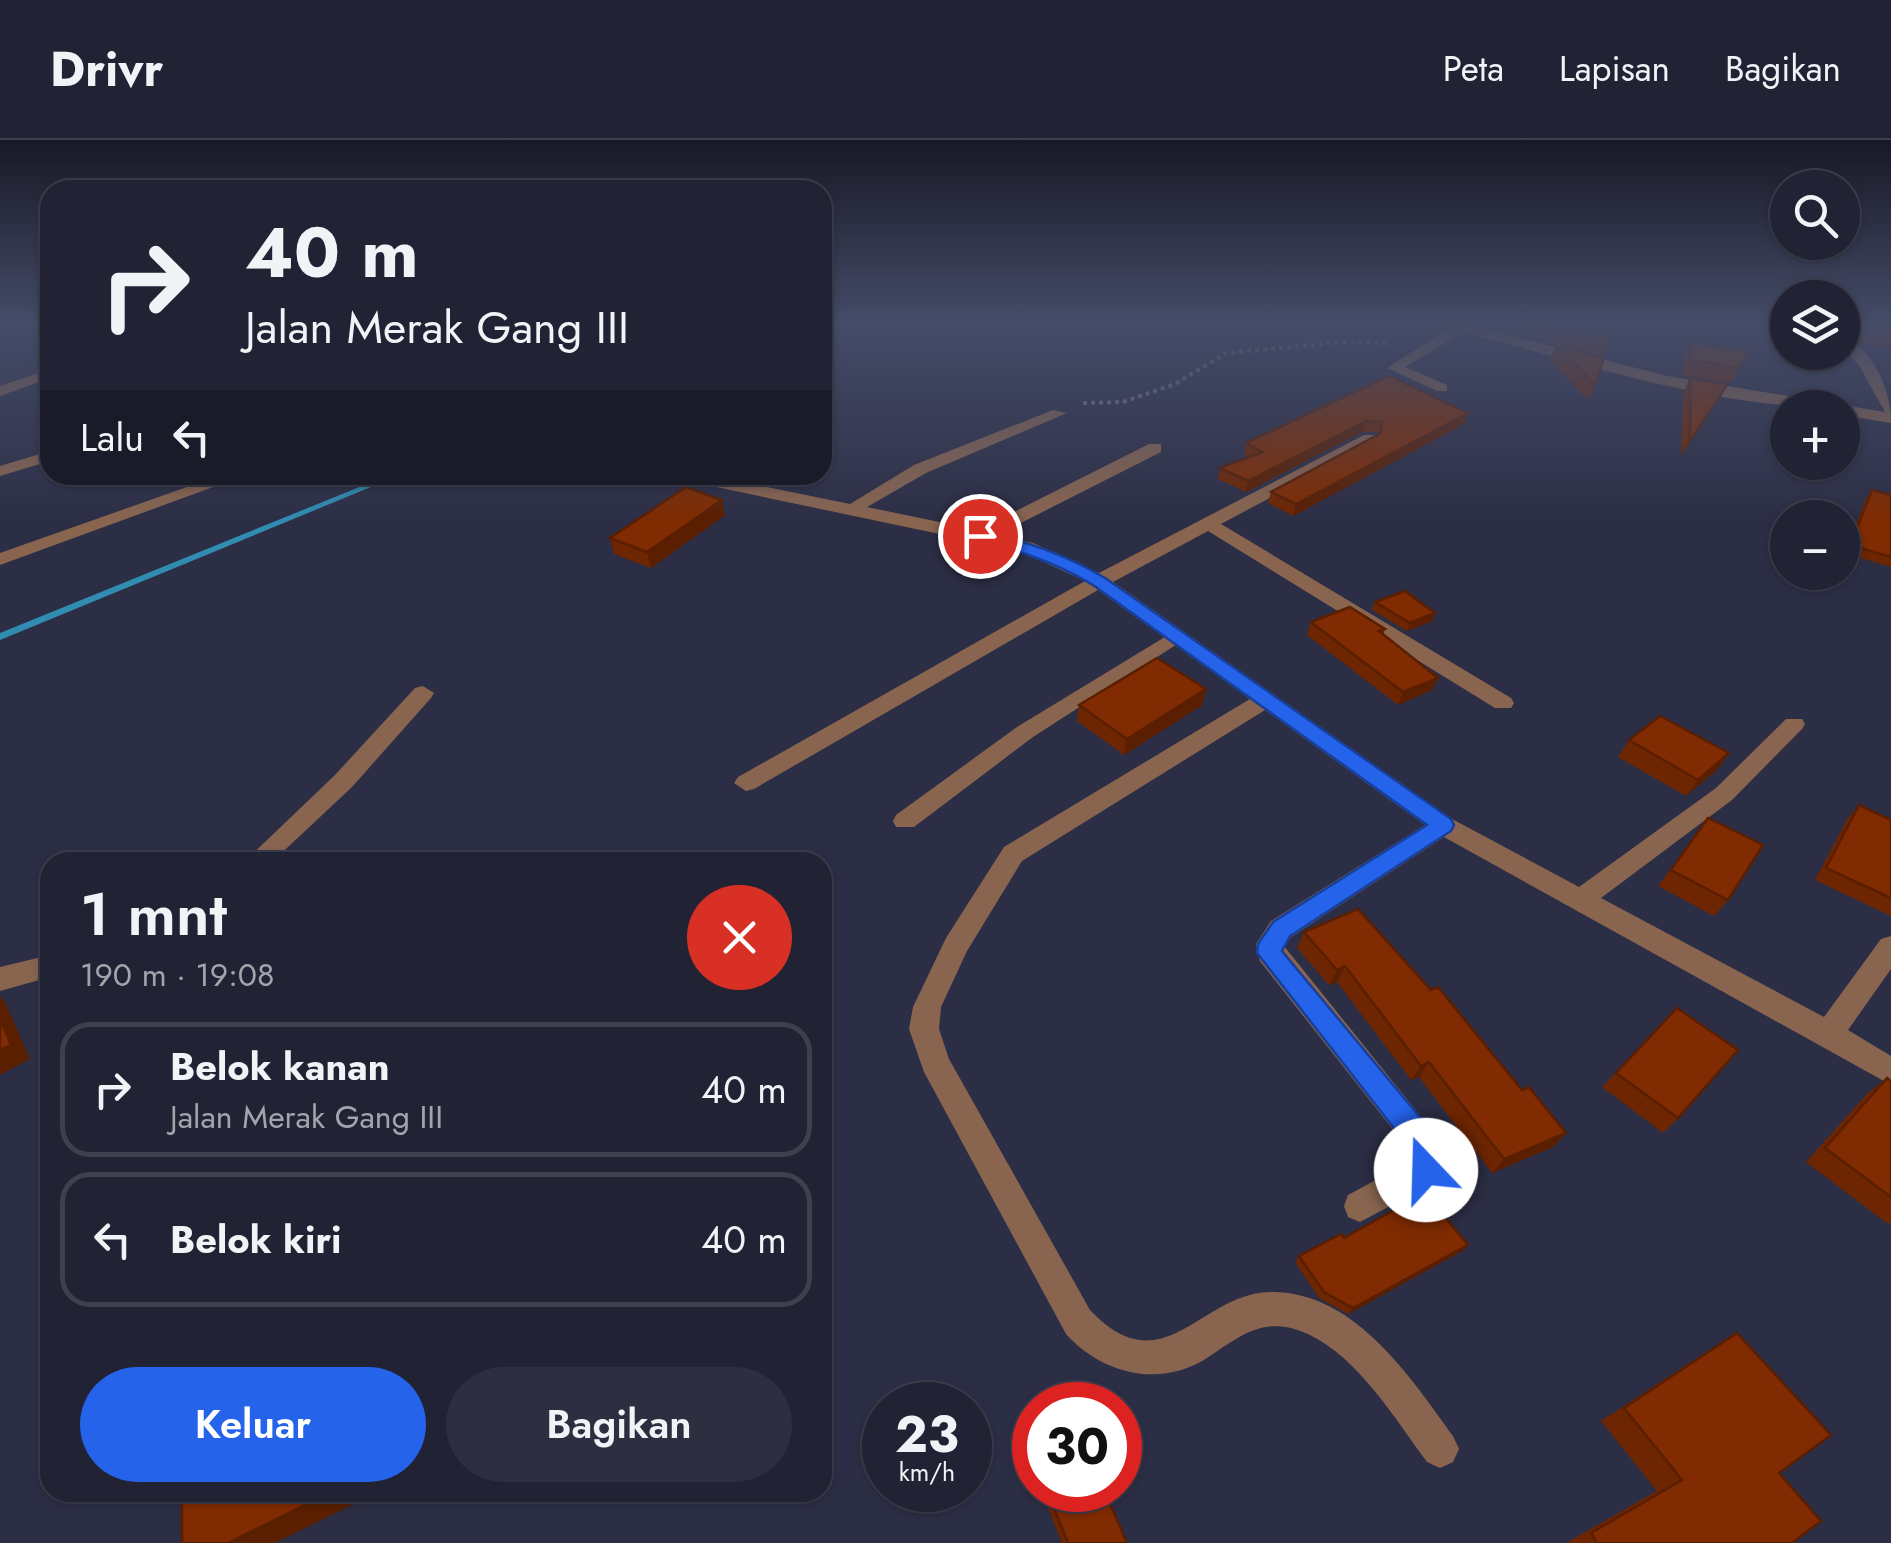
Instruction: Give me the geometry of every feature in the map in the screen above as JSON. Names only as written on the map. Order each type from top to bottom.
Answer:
[{"type":"street","points":[[1728,390],[1770,398]]},
{"type":"street","points":[[1879,390],[1891,414]]},
{"type":"street","points":[[1860,411],[1891,414]]},
{"type":"street","points":[[852,511],[864,498],[896,481],[1059,414]]},
{"type":"street","points":[[746,783],[1099,581],[1370,438]]},
{"type":"street","points":[[980,536],[1155,448]]},
{"type":"street","points":[[0,471],[40,459]]},
{"type":"street","points":[[0,559],[209,485]]},
{"type":"street","points":[[730,485],[980,536],[1068,563],[1178,635],[1443,825],[1829,1034],[1891,1072]]},
{"type":"street","points":[[1209,524],[1502,703]]},
{"type":"street","points":[[905,822],[1025,732],[1178,635]]},
{"type":"street","points":[[267,852],[383,742],[423,692]]},
{"type":"street","points":[[1265,700],[1013,854],[956,946],[928,1006],[924,1029],[935,1062],[1078,1322],[1092,1339],[1119,1354],[1154,1359],[1195,1345],[1219,1326],[1273,1308],[1316,1318],[1359,1352],[1440,1448]]},
{"type":"street","points":[[1578,901],[1724,794],[1794,724]]},
{"type":"street","points":[[1360,1206],[1426,1170],[1427,1156],[1422,1142],[1270,953],[1270,944],[1281,929],[1443,825]]},
{"type":"street","points":[[1829,1034],[1891,946]]},
{"type":"street","points":[[0,978],[40,968]]},
{"type":"path","points":[[1059,414],[1081,403],[1123,402],[1156,390]]},
{"type":"building","points":[[1358,390],[1420,390],[1468,413],[1296,504],[1271,492],[1381,433],[1382,422],[1366,421],[1248,481],[1220,468],[1263,452],[1246,443]]},
{"type":"building","points":[[1690,390],[1723,390],[1690,441]]},
{"type":"building","points":[[686,487],[722,500],[647,552],[610,538]]},
{"type":"building","points":[[1872,490],[1891,495],[1891,557],[1860,548],[1860,520]]},
{"type":"building","points":[[1405,591],[1435,613],[1410,623],[1375,602]]},
{"type":"building","points":[[1350,607],[1385,629],[1379,631],[1438,678],[1403,692],[1311,622]]},
{"type":"building","points":[[1157,658],[1206,689],[1127,739],[1079,705]]},
{"type":"building","points":[[1660,716],[1729,753],[1698,780],[1629,740]]},
{"type":"building","points":[[1859,805],[1891,820],[1891,898],[1826,868]]},
{"type":"building","points":[[1708,818],[1763,845],[1728,900],[1671,870]]},
{"type":"building","points":[[1358,909],[1431,990],[1438,987],[1522,1090],[1529,1087],[1566,1133],[1504,1159],[1429,1062],[1421,1066],[1345,966],[1337,970],[1304,932]]},
{"type":"building","points":[[1677,1008],[1738,1050],[1678,1118],[1616,1073]]},
{"type":"building","points":[[0,1018],[11,1045],[0,1050]]},
{"type":"building","points":[[1887,1078],[1891,1081],[1891,1197],[1825,1148]]},
{"type":"building","points":[[1425,1193],[1468,1245],[1353,1308],[1324,1292],[1299,1256],[1341,1234],[1344,1238]]},
{"type":"building","points":[[1737,1333],[1831,1435],[1779,1473],[1821,1521],[1792,1543],[1597,1543],[1591,1533],[1682,1480],[1624,1408]]},
{"type":"building","points":[[182,1502],[311,1502],[228,1543],[182,1543]]},
{"type":"building","points":[[1056,1512],[1114,1512],[1127,1543],[1068,1543]]},
{"type":"waterway","points":[[0,637],[372,485]]},
{"type":"route","points":[[980,536],[1026,547],[1068,563],[1099,581],[1443,825],[1281,929],[1270,944],[1270,953],[1422,1142],[1426,1170]]}]
